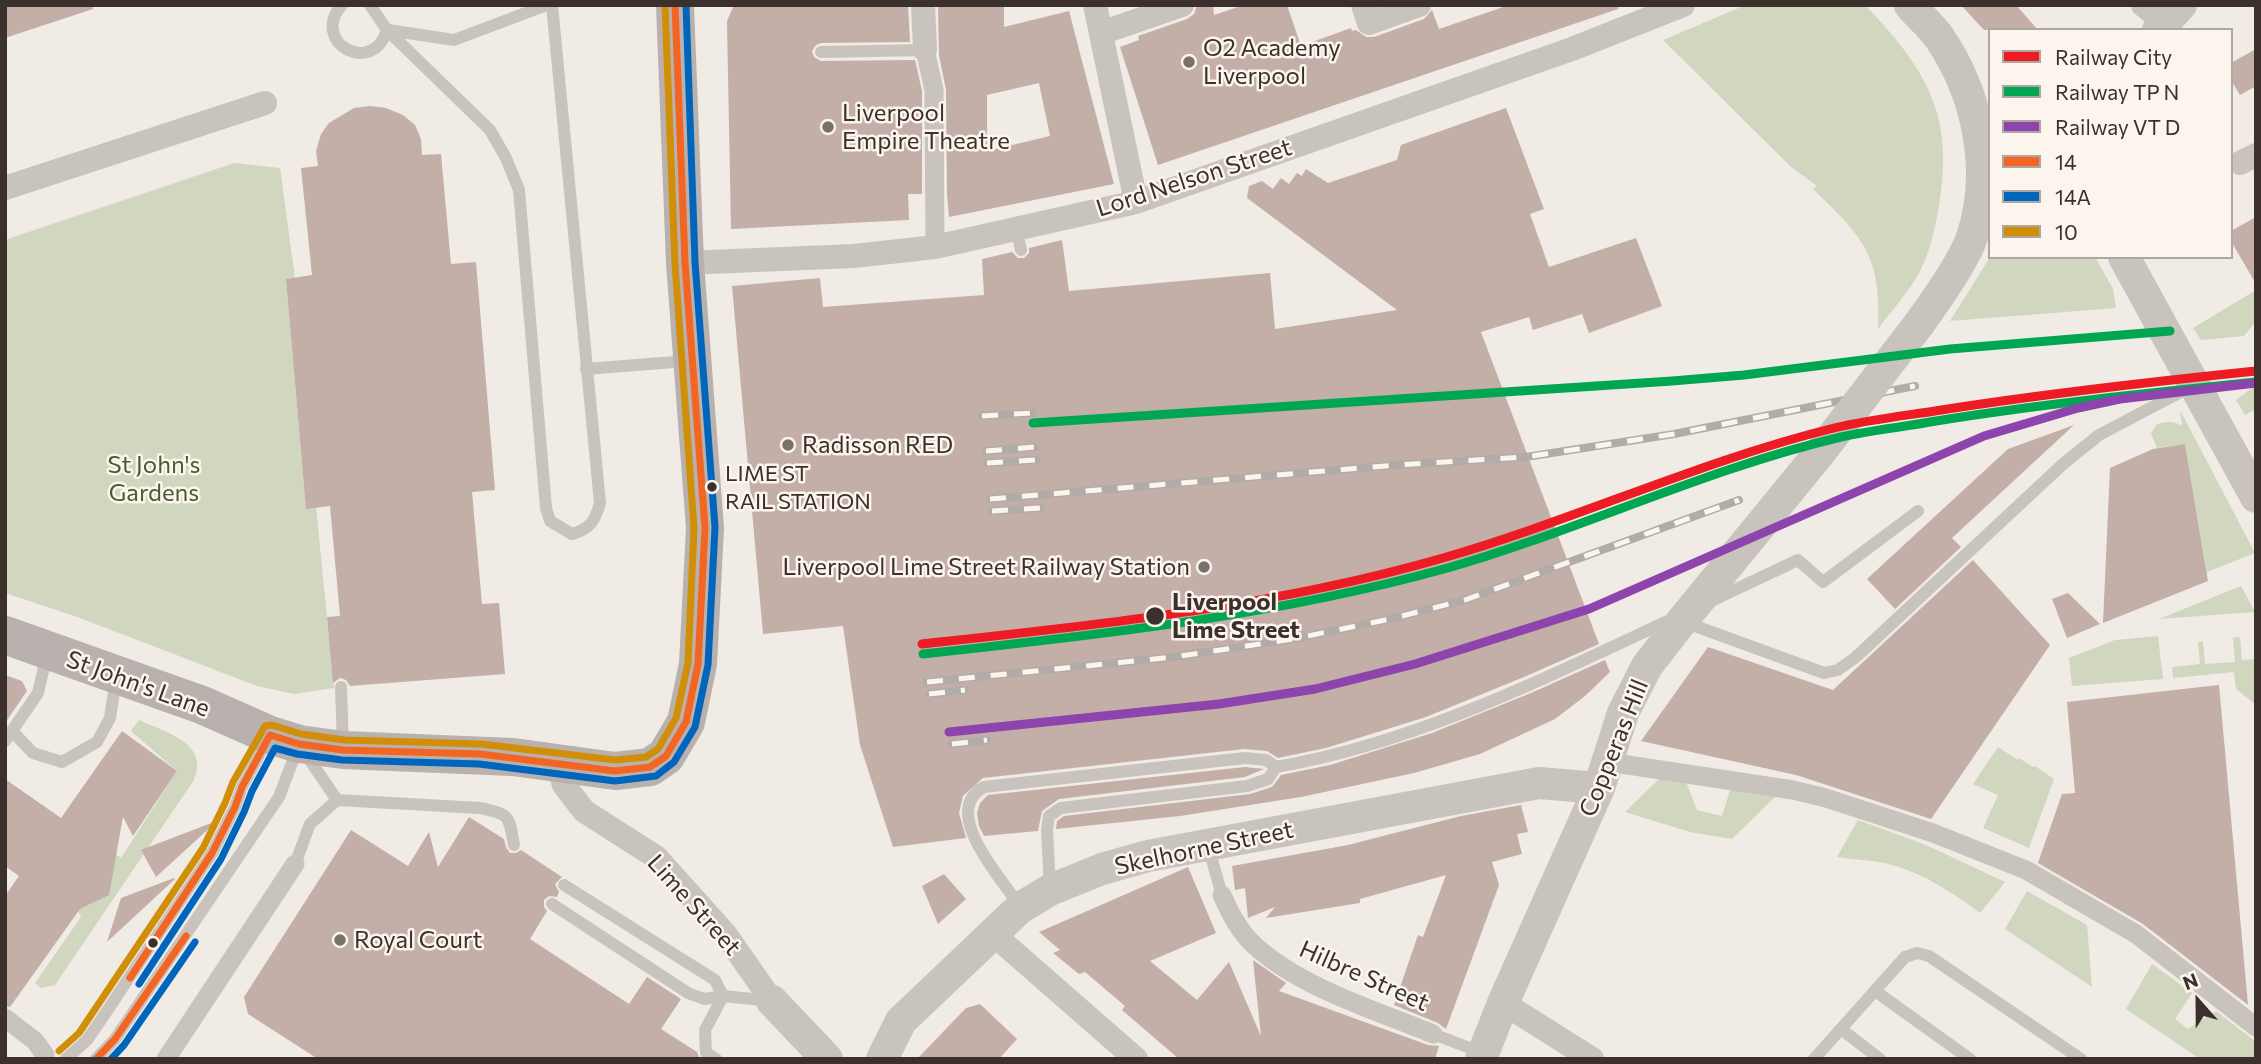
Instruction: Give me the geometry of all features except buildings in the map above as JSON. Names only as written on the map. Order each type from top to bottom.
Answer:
[{"type":"main road","points":[[674,5],[692,361]]},
{"type":"main road","name":"St John's Lane","points":[[5,635],[202,705],[284,740],[343,750],[480,754],[615,771],[650,767],[666,756],[685,722],[698,663],[705,528],[692,361]]},
{"type":"street","points":[[923,5],[925,50],[934,90],[935,247]]},
{"type":"street","points":[[1095,5],[1136,202]]},
{"type":"street","points":[[1101,33],[1182,5]]},
{"type":"street","points":[[1363,5],[1368,23],[1419,5]]},
{"type":"street","name":"Lord Nelson Street","points":[[685,263],[854,256],[1019,239],[1136,202],[1572,49],[1635,14],[1683,5]]},
{"type":"street","name":"Copperas Hill","points":[[1482,1056],[1604,775],[1623,713],[1647,666],[1822,450],[1919,324],[1972,239],[1986,150],[1961,78],[1938,37],[1910,5]]},
{"type":"street","points":[[5,188],[265,103]]},
{"type":"street","points":[[2125,259],[2256,497]]},
{"type":"street","name":"Lime Street","points":[[557,762],[564,785],[584,811],[656,857],[726,934],[772,1001],[827,1059]]},
{"type":"street","points":[[1604,775],[1793,790],[1933,833],[2026,870],[2136,934],[2256,1027]]},
{"type":"street","name":"Skelhorne Street","points":[[883,1059],[901,1021],[1020,908],[1050,890],[1102,869],[1136,859],[1539,783],[1604,775]]},
{"type":"street","points":[[166,1059],[295,864]]},
{"type":"street","name":"Hilbre Street","points":[[1222,895],[1233,920],[1253,944],[1294,975],[1433,1034]]},
{"type":"street","points":[[993,934],[1136,1059]]},
{"type":"street","points":[[1503,1003],[1592,1059]]},
{"type":"street","points":[[5,1018],[35,1041],[46,1055]]},
{"type":"lane","points":[[342,5],[332,24],[333,33],[341,46],[349,52],[368,52],[378,47],[387,30]]},
{"type":"lane","points":[[370,5],[387,30],[490,130],[506,158],[519,190],[546,508],[550,521],[572,534],[585,530],[595,521],[600,503],[550,5],[454,40],[387,30]]},
{"type":"lane","points":[[821,52],[925,50]]},
{"type":"lane","points":[[586,369],[692,361]]},
{"type":"lane","points":[[1682,621],[1801,666],[1824,673],[1838,670],[1856,657],[2063,464],[2099,435],[2194,384]]},
{"type":"lane","points":[[1050,890],[1047,830],[1049,816],[1061,808],[1247,786],[1268,779],[1276,767],[1332,756],[1469,711],[1798,560],[1823,582],[1918,511]]},
{"type":"lane","points":[[48,652],[38,693],[8,736],[33,753],[62,762],[97,741],[110,718],[116,676]]},
{"type":"lane","points":[[341,687],[343,750]]},
{"type":"lane","points":[[284,740],[337,800],[480,808],[503,813],[509,820],[514,845]]},
{"type":"lane","points":[[68,1058],[87,1040],[212,853],[242,787],[284,740]]},
{"type":"lane","points":[[96,1059],[130,1018],[279,797],[284,740]]},
{"type":"lane","points":[[1020,908],[972,837],[968,806],[972,793],[984,787],[1245,758],[1266,760],[1276,767]]},
{"type":"lane","points":[[295,864],[310,824],[337,800]]},
{"type":"lane","name":"Hilbre Street","points":[[1208,846],[1222,895]]},
{"type":"lane","points":[[564,885],[715,979],[723,996]]},
{"type":"lane","points":[[552,904],[688,993],[704,999],[723,996],[772,1001]]},
{"type":"lane","points":[[1814,1059],[1905,957],[1923,954],[2081,1059]]},
{"type":"lane","points":[[1875,991],[1970,1059]]},
{"type":"lane","points":[[716,1059],[706,1053],[705,1030],[723,996]]},
{"type":"lane","points":[[1841,1029],[1880,1059]]},
{"type":"lane","name":"Hilbre Street","points":[[1433,1034],[1482,1056]]},
{"type":"green space","points":[[1746,5],[1865,5],[1905,51],[1931,95],[1939,119],[1943,145],[1943,174],[1934,232],[1919,273],[1878,329],[1877,283],[1866,250],[1857,235],[1813,189],[1817,186],[1790,166],[1663,40]]},
{"type":"green space","name":"St John's Gardens","points":[[234,163],[280,168],[295,278],[286,279],[306,508],[316,507],[334,688],[294,694],[257,686],[80,618],[5,593],[5,240]]},
{"type":"green space","points":[[1989,259],[2096,259],[2113,289],[2116,308],[1950,321]]},
{"type":"green space","points":[[2256,290],[2256,321],[2244,336],[2201,340],[2193,328]]},
{"type":"green space","points":[[2256,385],[2256,409],[2245,415],[2236,400]]},
{"type":"green space","points":[[2180,410],[2255,553],[2207,572],[2185,444],[2157,448],[2151,433],[2157,424],[2173,422],[2182,426]]},
{"type":"green space","points":[[2241,586],[2255,612],[2159,619]]},
{"type":"green space","points":[[2158,636],[2163,679],[2072,686],[2069,658],[2115,640]]},
{"type":"green space","points":[[2240,637],[2242,660],[2256,659],[2256,705],[2236,689],[2234,672],[2173,678],[2172,667],[2200,664],[2198,642],[2203,642],[2205,664],[2235,662],[2233,638]]},
{"type":"green space","points":[[139,720],[172,735],[190,748],[196,757],[194,780],[55,985],[41,988],[35,983],[81,917],[77,909],[95,902],[101,896],[112,873],[115,854],[121,858],[177,771],[131,731]]},
{"type":"green space","points":[[1998,747],[2054,779],[2029,848],[1983,828],[1998,795],[1973,784]]},
{"type":"green space","points":[[1666,772],[1683,774],[1697,810],[1722,816],[1732,784],[1777,795],[1732,839],[1690,832],[1625,812]]},
{"type":"green space","points":[[1858,820],[1926,845],[2005,882],[1980,913],[1916,873],[1879,862],[1837,857]]},
{"type":"green space","points":[[2027,891],[2087,925],[2092,987],[2005,929]]},
{"type":"green space","points":[[2152,964],[2192,993],[2175,1019],[2188,1029],[2216,1011],[2256,1042],[2256,1059],[2200,1059],[2126,1009]]},
{"type":"railway","points":[[990,499],[1397,465],[1526,457],[1674,434],[1915,386]]},
{"type":"railway","points":[[982,416],[1032,413]]},
{"type":"railway","points":[[986,451],[1035,447]]},
{"type":"railway","points":[[987,463],[1036,460]]},
{"type":"railway","points":[[927,682],[1174,657],[1293,639],[1390,619],[1465,600],[1739,500]]},
{"type":"railway","points":[[992,511],[1040,508]]},
{"type":"railway","points":[[929,694],[965,690]]},
{"type":"railway","points":[[952,744],[987,740]]},
{"type":"rail line","name":"City","points":[[922,644],[1184,612],[1250,602],[1379,575],[1492,543],[1735,457],[1846,425],[2055,394],[2256,371]]},
{"type":"transit line","name":"10","points":[[59,1051],[79,1033],[203,848],[233,782],[265,726],[272,725],[301,734],[344,740],[481,744],[615,760],[646,757],[658,749],[676,718],[688,663],[694,528],[675,264],[665,5]]},
{"type":"transit line","name":"14","points":[[130,978],[212,853],[242,787],[270,735],[299,744],[343,750],[480,754],[615,771],[650,767],[666,756],[686,722],[698,664],[705,528],[685,263],[675,5]]},
{"type":"transit line","name":"14A","points":[[139,984],[221,859],[275,748],[342,760],[479,764],[615,781],[656,776],[674,762],[695,727],[708,665],[715,527],[695,262],[686,5]]},
{"type":"transit line","points":[[1033,423],[1672,381],[1744,375],[1950,349],[2170,331]]},
{"type":"transit line","points":[[923,654],[1185,622],[1251,612],[1380,585],[1494,554],[1740,466],[1790,450],[1853,435],[2016,409],[2256,382]]},
{"type":"transit line","points":[[949,732],[1219,704],[1315,689],[1415,664],[1589,609],[1984,436],[2078,408],[2120,399],[2256,383]]},
{"type":"transit line","name":"14","points":[[96,1059],[115,1039],[186,936]]},
{"type":"transit line","name":"14A","points":[[111,1059],[124,1045],[195,942]]},
{"type":"place","name":"O2 Academy Liverpool","points":[[1189,62]]},
{"type":"place","name":"Liverpool Empire Theatre","points":[[828,127]]},
{"type":"place","name":"Radisson RED","points":[[788,445]]},
{"type":"place","name":"LIME ST RAIL STATION","points":[[712,487]]},
{"type":"place","name":"Liverpool Lime Street Railway Station","points":[[1204,567]]},
{"type":"place","name":"Liverpool Lime Street","points":[[1155,616]]},
{"type":"place","name":"Royal Court","points":[[340,940]]}]
